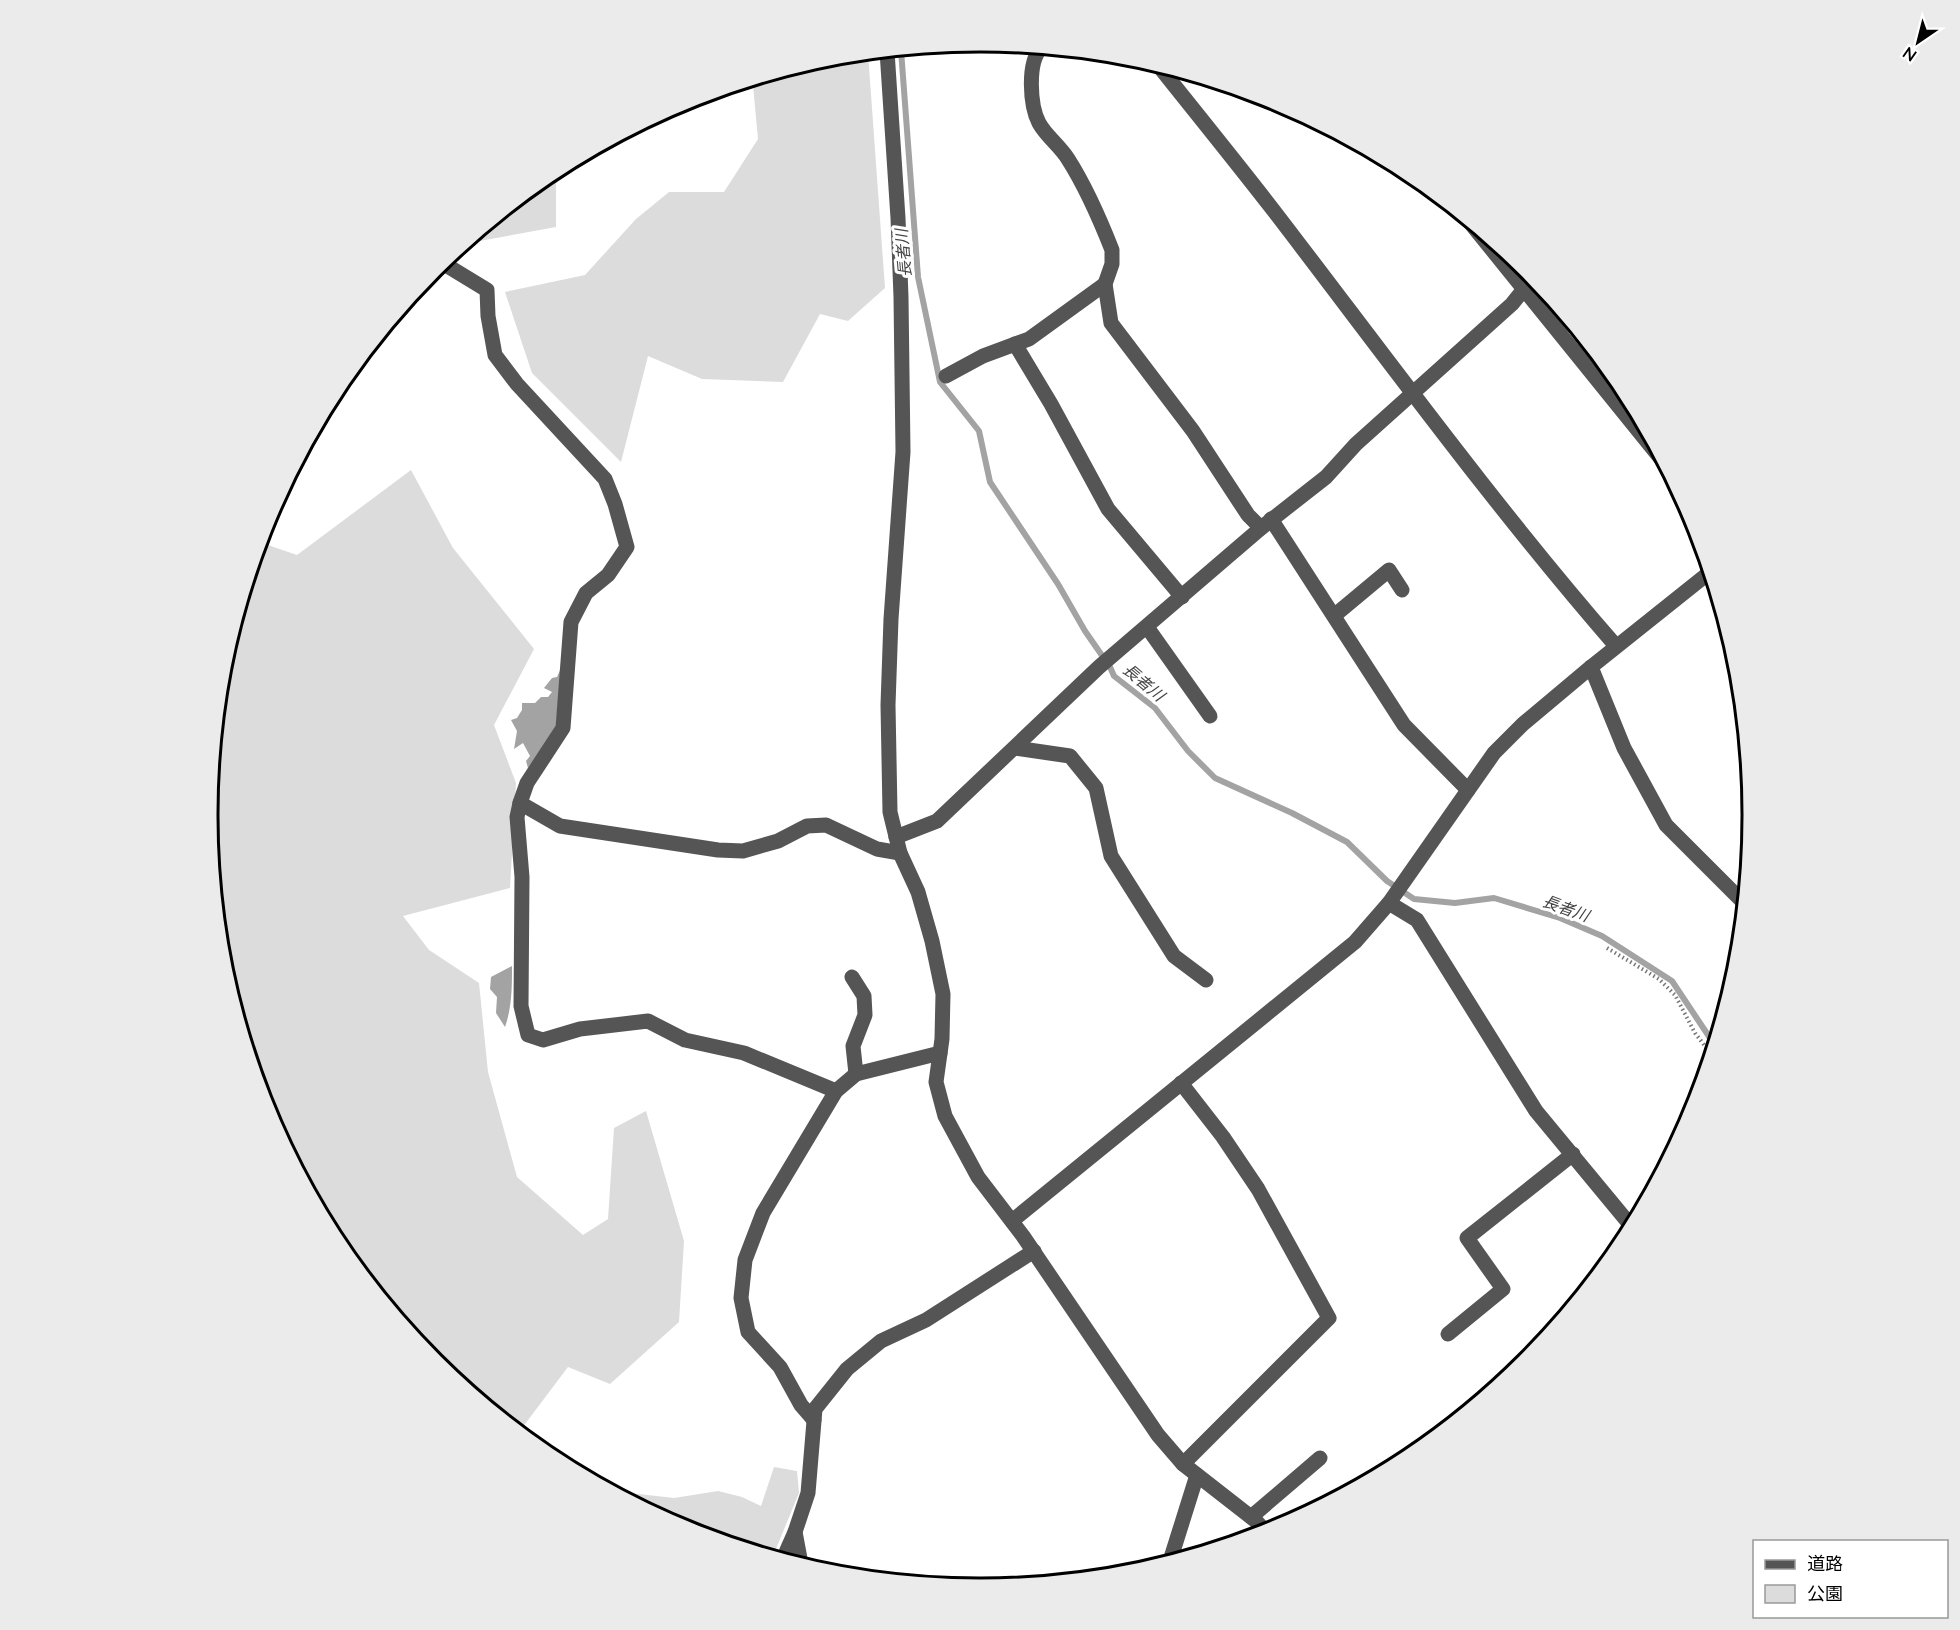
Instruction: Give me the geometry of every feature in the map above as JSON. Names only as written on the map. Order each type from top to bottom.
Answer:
[{"type":"street","points":[[1037,55],[1033,71],[1031,98],[1039,124],[1068,158],[1112,250],[1112,264],[1105,284],[1111,323],[1193,431],[1248,515],[1266,524],[1335,615],[1404,724],[1468,790]]},
{"type":"street","points":[[887,58],[902,309],[903,452],[891,619],[888,705],[890,812],[900,853],[918,892],[932,941],[943,994],[936,1082],[945,1116],[978,1177],[1034,1251],[1158,1435],[1183,1464],[1258,1524]]},
{"type":"street","points":[[1166,76],[1570,593],[1616,646]]},
{"type":"street","points":[[450,267],[487,290],[488,316],[495,355],[517,384],[605,479],[615,504],[627,547],[608,575],[586,592],[571,622],[563,728],[527,783],[520,803],[517,818],[522,876],[521,1006],[528,1035],[543,1040],[580,1029],[648,1021],[686,1040],[744,1053],[836,1091]]},
{"type":"street","points":[[946,376],[983,356],[1029,339],[1105,284]]},
{"type":"street","points":[[896,837],[937,821],[1100,667],[1266,524],[1326,477],[1356,444],[1512,304],[1528,286]]},
{"type":"street","points":[[1544,302],[1627,413]]},
{"type":"street","points":[[1016,344],[1108,509],[1182,597]]},
{"type":"street","points":[[1335,615],[1389,570],[1402,591]]},
{"type":"street","points":[[1012,1221],[1355,942],[1391,900],[1494,753],[1523,724],[1616,646],[1704,577]]},
{"type":"street","points":[[1147,627],[1210,716]]},
{"type":"street","points":[[1591,667],[1624,748],[1666,825],[1738,897]]},
{"type":"street","points":[[1015,748],[1070,756],[1096,788],[1111,856],[1174,956],[1206,980]]},
{"type":"street","points":[[520,803],[560,826],[718,850],[743,851],[778,841],[807,826],[826,825],[877,849],[900,853]]},
{"type":"street","points":[[1391,900],[1417,920],[1536,1111],[1626,1219]]},
{"type":"street","points":[[852,976],[864,996],[865,1015],[853,1046],[856,1074]]},
{"type":"street","points":[[814,1420],[801,1405],[780,1367],[748,1332],[741,1298],[745,1260],[763,1213],[836,1091],[856,1074],[940,1053]]},
{"type":"street","points":[[1181,1083],[1223,1137],[1257,1189],[1329,1318],[1183,1464]]},
{"type":"street","points":[[1448,1334],[1503,1289],[1467,1238],[1573,1154]]},
{"type":"street","points":[[786,1553],[808,1493],[815,1409],[847,1369],[881,1341],[926,1320],[1034,1251]]},
{"type":"street","points":[[1251,1517],[1320,1458]]},
{"type":"street","points":[[1172,1553],[1197,1474]]},
{"type":"street","points":[[795,1532],[799,1556]]},
{"type":"path","points":[[1607,948],[1659,979],[1675,995],[1695,1033],[1706,1047]]},
{"type":"green space","points":[[869,61],[885,288],[848,321],[820,314],[783,382],[702,379],[648,356],[621,462],[532,373],[505,292],[585,275],[636,219],[669,192],[724,192],[758,139],[753,87],[783,78]]},
{"type":"green space","points":[[559,179],[556,184],[556,227],[478,241]]},
{"type":"green space","points":[[411,470],[453,548],[534,649],[494,725],[516,783],[510,888],[403,916],[429,950],[479,983],[488,1072],[517,1177],[583,1235],[608,1219],[614,1128],[646,1111],[684,1241],[679,1322],[610,1384],[568,1367],[524,1426],[477,1388],[441,1354],[407,1318],[346,1239],[296,1152],[258,1060],[243,1012],[224,915],[219,865],[219,765],[224,715],[243,618],[268,545],[297,555]]},
{"type":"green space","points":[[774,1467],[797,1471],[799,1493],[776,1550],[688,1519],[633,1493],[674,1498],[718,1491],[742,1497],[761,1506]]},
{"type":"shaded area","points":[[561,668],[556,727],[528,768],[526,761],[530,756],[523,743],[514,749],[517,731],[511,720],[517,718],[522,710],[522,703],[535,703],[541,697],[548,697],[552,692],[544,688],[552,678],[557,677]]},
{"type":"shaded area","points":[[512,966],[512,989],[505,1027],[496,1013],[497,997],[490,989],[491,977]]},
{"type":"waterway","name":"長者川","points":[[902,57],[918,277],[940,382],[979,431],[990,482],[1058,584],[1114,676],[1155,708],[1188,751],[1215,778],[1292,813],[1347,842],[1387,881],[1414,899],[1455,903],[1494,898],[1560,918],[1602,936],[1672,981],[1709,1037]]}]
